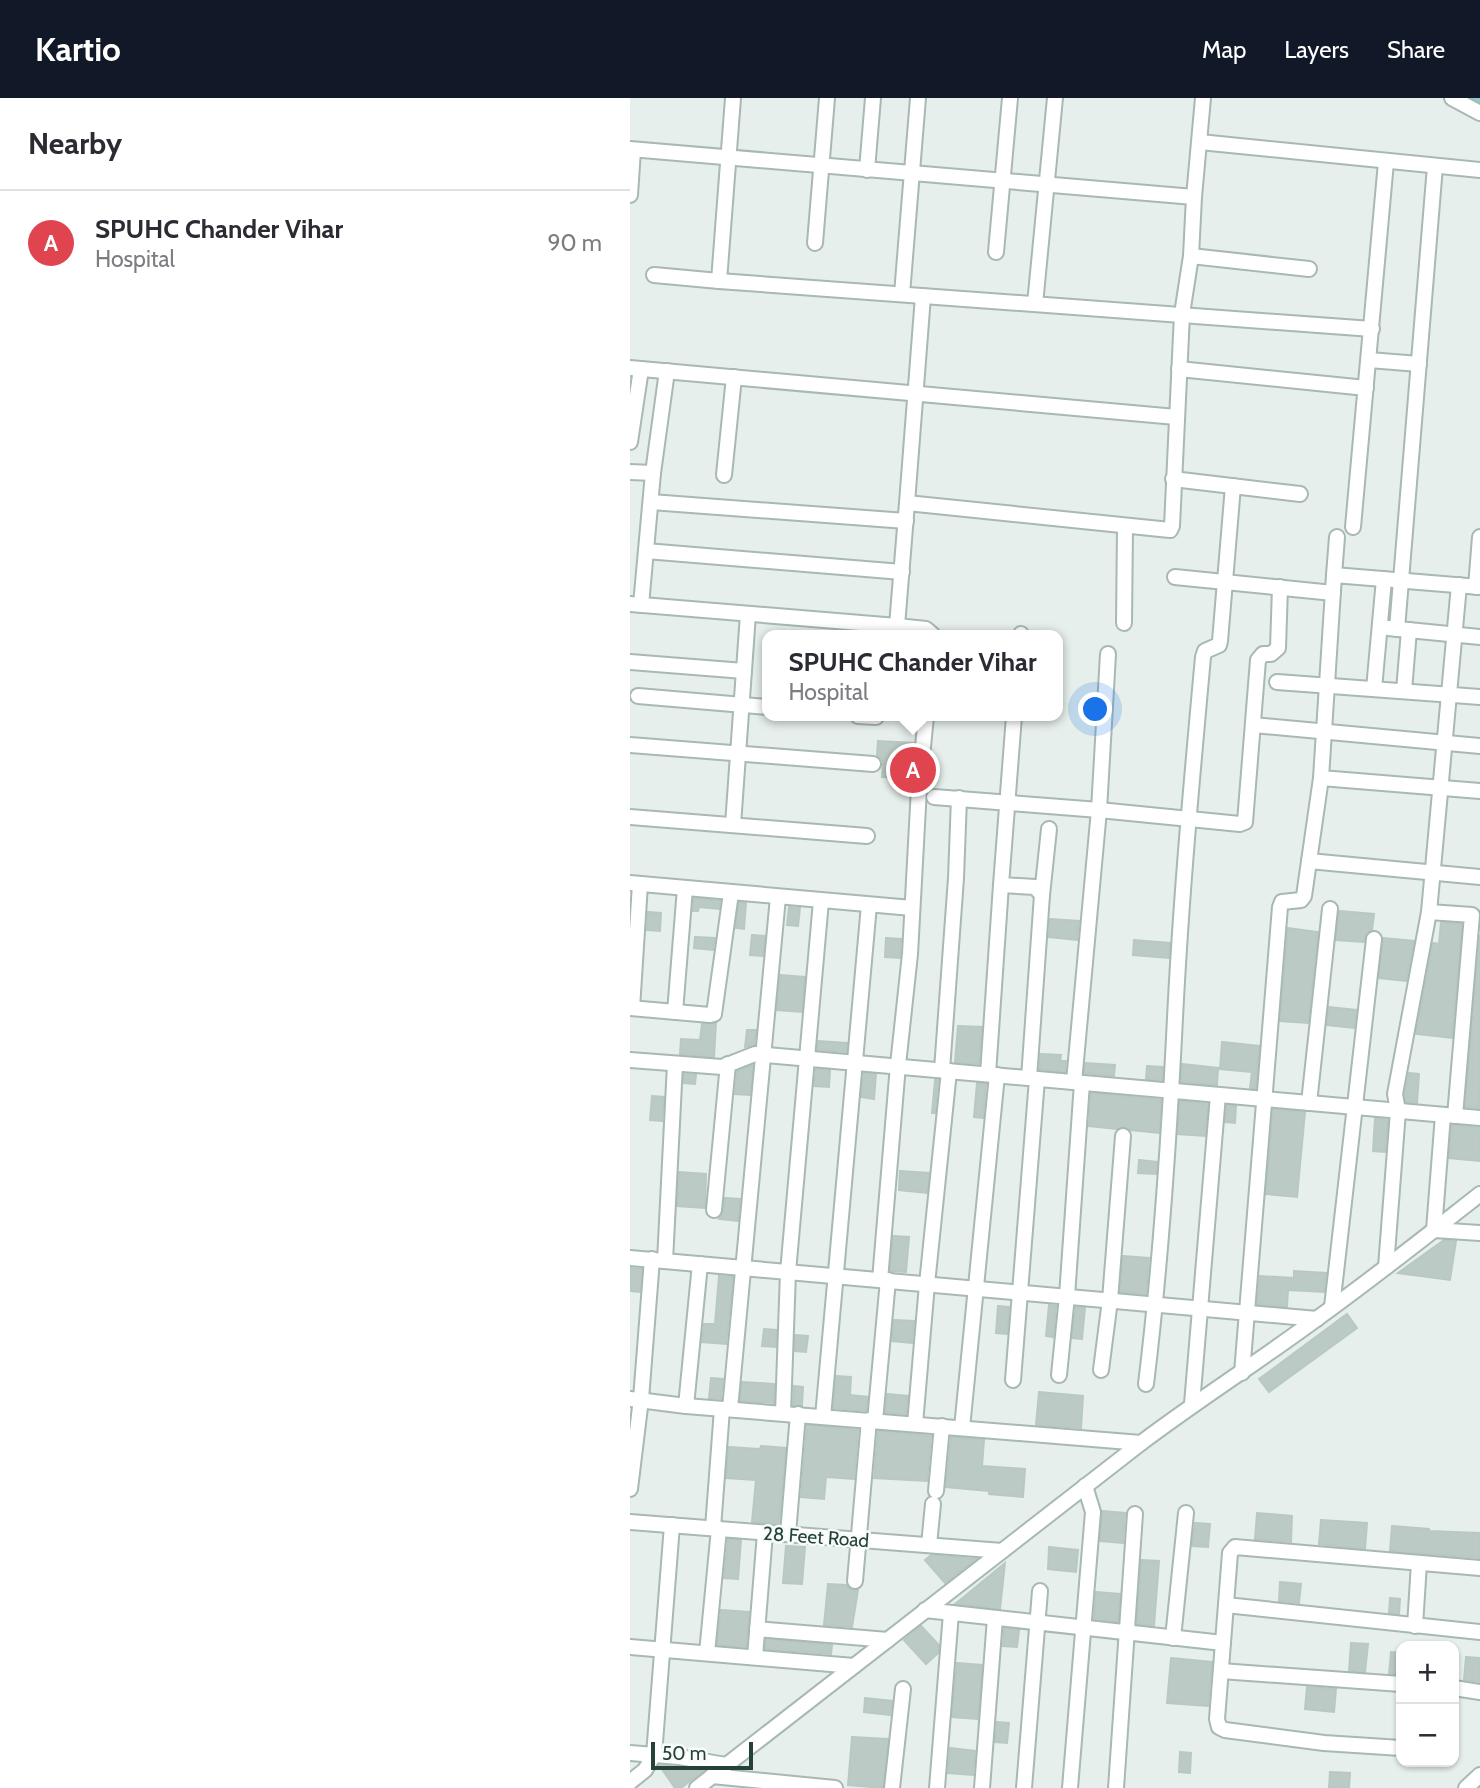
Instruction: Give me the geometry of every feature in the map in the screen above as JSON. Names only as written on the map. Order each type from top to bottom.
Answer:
[{"type":"street","points":[[719,281],[733,98]]},
{"type":"street","points":[[815,243],[827,98]]},
{"type":"street","points":[[867,170],[873,98]]},
{"type":"street","points":[[902,294],[918,98]]},
{"type":"street","points":[[996,253],[1010,98]]},
{"type":"street","points":[[1035,304],[1055,98]]},
{"type":"street","points":[[907,503],[1170,530],[1182,314],[1191,256],[1203,98]]},
{"type":"street","points":[[1452,98],[1480,113]]},
{"type":"street","points":[[1200,142],[1480,170]]},
{"type":"street","points":[[630,195],[632,149],[1194,197]]},
{"type":"street","points":[[1353,527],[1386,162]]},
{"type":"street","points":[[1404,691],[1401,580],[1436,166]]},
{"type":"street","points":[[1191,256],[1309,269]]},
{"type":"street","points":[[654,275],[1372,328]]},
{"type":"street","points":[[897,626],[923,296]]},
{"type":"street","points":[[1369,360],[1419,364]]},
{"type":"street","points":[[630,442],[635,368],[1177,417]]},
{"type":"street","points":[[1179,369],[1366,388]]},
{"type":"street","points":[[667,371],[646,551],[636,604],[927,630]]},
{"type":"street","points":[[724,475],[734,377]]},
{"type":"street","points":[[630,472],[653,473]]},
{"type":"street","points":[[1173,479],[1300,494]]},
{"type":"street","points":[[1146,1384],[1156,1304],[1188,818],[1203,657],[1205,651],[1219,645],[1220,641],[1233,486]]},
{"type":"street","points":[[651,502],[906,521]]},
{"type":"street","points":[[1124,623],[1125,527]]},
{"type":"street","points":[[1242,1373],[1280,907],[1282,902],[1301,900],[1309,861],[1321,778],[1337,537]]},
{"type":"street","points":[[1334,575],[1478,587],[1480,537]]},
{"type":"street","points":[[646,551],[902,572]]},
{"type":"street","points":[[1175,577],[1333,593]]},
{"type":"street","points":[[1374,689],[1384,579]]},
{"type":"street","points":[[1385,1267],[1398,1111],[1395,1094],[1429,912],[1459,585]]},
{"type":"street","points":[[934,797],[1240,824],[1245,822],[1258,660],[1263,654],[1271,654],[1278,648],[1280,587]]},
{"type":"street","points":[[733,825],[748,614]]},
{"type":"street","points":[[1380,627],[1480,637]]},
{"type":"street","points":[[1059,1375],[1067,1297],[1078,1083],[1108,654]]},
{"type":"street","points":[[630,662],[744,671]]},
{"type":"street","points":[[1277,682],[1480,696]]},
{"type":"street","points":[[638,696],[762,707]]},
{"type":"street","points":[[855,1581],[884,1280],[926,721]]},
{"type":"street","points":[[962,1428],[993,1075],[1001,885],[1014,721]]},
{"type":"street","points":[[1252,725],[1480,746]]},
{"type":"street","points":[[630,745],[873,764]]},
{"type":"street","points":[[1321,778],[1480,791]]},
{"type":"street","points":[[915,1424],[946,1070],[959,798]]},
{"type":"street","points":[[630,817],[867,836]]},
{"type":"street","points":[[1013,1380],[1042,895],[1049,829]]},
{"type":"street","points":[[1309,861],[1480,877]]},
{"type":"street","points":[[731,893],[714,1014],[631,1008],[635,884],[912,908]]},
{"type":"street","points":[[1001,885],[1035,887],[1042,895]]},
{"type":"street","points":[[675,1012],[685,888]]},
{"type":"street","points":[[707,1653],[726,1409],[744,1268],[778,897]]},
{"type":"street","points":[[788,1534],[788,1272],[821,901]]},
{"type":"street","points":[[823,1417],[869,905]]},
{"type":"street","points":[[1309,1103],[1330,909]]},
{"type":"street","points":[[1429,912],[1472,915],[1475,946],[1474,978],[1449,1115],[1434,1230]]},
{"type":"street","points":[[1332,1307],[1374,939]]},
{"type":"street","points":[[630,1061],[718,1067],[750,1054],[1480,1118]]},
{"type":"street","points":[[630,1489],[635,1399],[658,1260],[675,1064]]},
{"type":"street","points":[[714,1210],[728,1064]]},
{"type":"street","points":[[1192,1404],[1218,1095]]},
{"type":"street","points":[[1101,1370],[1110,1300],[1123,1136]]},
{"type":"street","points":[[697,1788],[1192,1404],[1242,1373],[1317,1319],[1480,1194]]},
{"type":"street","points":[[1434,1230],[1480,1234]]},
{"type":"street","points":[[630,1258],[1317,1319]]},
{"type":"street","points":[[686,1406],[701,1264]]},
{"type":"street","points":[[635,1399],[686,1406],[1141,1443]]},
{"type":"street","points":[[929,1545],[942,1426]]},
{"type":"street","points":[[1070,1788],[1093,1512],[1085,1486]]},
{"type":"street","points":[[1173,1638],[1186,1513]]},
{"type":"street","points":[[1116,1788],[1135,1514]]},
{"type":"street","name":"28 Feet Road","points":[[630,1522],[1002,1551]]},
{"type":"street","points":[[630,1782],[645,1770],[654,1755],[672,1525]]},
{"type":"street","points":[[755,1657],[765,1533]]},
{"type":"street","points":[[1396,1748],[1324,1743],[1221,1729],[1217,1719],[1229,1557],[1235,1547],[1480,1568]]},
{"type":"street","points":[[1415,1626],[1419,1563]]},
{"type":"street","points":[[1024,1788],[1040,1591]]},
{"type":"street","points":[[1226,1605],[1480,1632]]},
{"type":"street","points":[[925,1610],[1223,1643]]},
{"type":"street","points":[[937,1788],[951,1613]]},
{"type":"street","points":[[982,1788],[995,1618]]},
{"type":"street","points":[[757,1629],[888,1640]]},
{"type":"street","points":[[630,1647],[854,1666]]},
{"type":"street","points":[[1221,1671],[1396,1684]]},
{"type":"street","points":[[892,1788],[903,1689]]},
{"type":"street","points":[[1459,1689],[1480,1692]]},
{"type":"street","points":[[630,1754],[726,1765]]},
{"type":"street","points":[[1466,1788],[1480,1775]]},
{"type":"street","points":[[712,1776],[757,1784],[835,1788]]},
{"type":"building","points":[[878,741],[914,743],[910,784],[899,784],[900,778],[882,777],[883,761],[877,755]]},
{"type":"building","points":[[694,898],[720,901],[719,909],[699,907],[698,911],[693,911]]},
{"type":"building","points":[[739,902],[746,903],[744,929],[736,928]]},
{"type":"building","points":[[789,907],[800,908],[798,926],[787,925]]},
{"type":"building","points":[[1339,911],[1374,914],[1372,930],[1366,934],[1364,942],[1336,940]]},
{"type":"building","points":[[648,912],[661,913],[660,931],[647,930]]},
{"type":"building","points":[[1050,919],[1079,921],[1077,940],[1049,937]]},
{"type":"building","points":[[1441,922],[1462,924],[1452,1038],[1416,1034],[1433,943],[1439,944]]},
{"type":"building","points":[[1288,928],[1318,932],[1308,1023],[1280,1021]]},
{"type":"building","points":[[752,935],[765,936],[763,956],[750,955]]},
{"type":"building","points":[[1480,935],[1480,1094],[1479,1108],[1465,1107]]},
{"type":"building","points":[[695,937],[715,938],[713,950],[694,948]]},
{"type":"building","points":[[886,938],[901,939],[900,958],[885,957]]},
{"type":"building","points":[[1383,938],[1414,941],[1406,981],[1379,978]]},
{"type":"building","points":[[1134,940],[1170,943],[1169,958],[1133,955]]},
{"type":"building","points":[[780,975],[805,977],[802,1012],[777,1010]]},
{"type":"building","points":[[1329,1007],[1356,1010],[1354,1028],[1327,1025]]},
{"type":"building","points":[[716,1023],[714,1057],[680,1054],[681,1039],[700,1040],[702,1024]]},
{"type":"building","points":[[958,1026],[982,1027],[979,1064],[955,1062]]},
{"type":"building","points":[[747,1030],[756,1030],[754,1045],[745,1047]]},
{"type":"building","points":[[818,1041],[847,1043],[846,1052],[817,1050]]},
{"type":"building","points":[[1222,1042],[1259,1046],[1256,1089],[1250,1088],[1252,1072],[1220,1069]]},
{"type":"building","points":[[1040,1054],[1061,1055],[1060,1061],[1066,1061],[1065,1072],[1039,1069]]},
{"type":"building","points":[[1085,1063],[1115,1065],[1114,1076],[1084,1073]]},
{"type":"building","points":[[1182,1064],[1218,1068],[1217,1085],[1181,1082]]},
{"type":"building","points":[[753,1065],[750,1095],[735,1094],[737,1071]]},
{"type":"building","points":[[1147,1066],[1163,1067],[1162,1080],[1146,1079]]},
{"type":"building","points":[[816,1069],[830,1070],[829,1087],[814,1086]]},
{"type":"building","points":[[864,1073],[876,1074],[874,1099],[861,1097]]},
{"type":"building","points":[[1409,1073],[1419,1074],[1417,1103],[1406,1102]]},
{"type":"building","points":[[684,1074],[696,1075],[695,1084],[684,1083]]},
{"type":"building","points":[[935,1080],[938,1080],[935,1113],[932,1113]]},
{"type":"building","points":[[977,1083],[986,1084],[983,1118],[974,1117]]},
{"type":"building","points":[[1091,1093],[1161,1100],[1159,1133],[1124,1127],[1117,1129],[1089,1126]]},
{"type":"building","points":[[652,1096],[664,1097],[662,1121],[650,1120]]},
{"type":"building","points":[[1180,1101],[1208,1104],[1205,1136],[1178,1134]]},
{"type":"building","points":[[1227,1105],[1236,1106],[1235,1123],[1225,1122]]},
{"type":"building","points":[[1273,1109],[1305,1112],[1297,1197],[1266,1194]]},
{"type":"building","points":[[1375,1118],[1388,1120],[1385,1152],[1373,1151]]},
{"type":"building","points":[[1452,1125],[1480,1128],[1480,1161],[1449,1158]]},
{"type":"building","points":[[1139,1160],[1157,1162],[1156,1174],[1138,1173]]},
{"type":"building","points":[[900,1171],[929,1173],[927,1193],[899,1190]]},
{"type":"building","points":[[679,1172],[706,1174],[705,1208],[677,1206]]},
{"type":"building","points":[[725,1198],[740,1199],[738,1221],[719,1219]]},
{"type":"building","points":[[893,1236],[909,1237],[906,1272],[890,1271]]},
{"type":"building","points":[[1444,1240],[1456,1241],[1450,1280],[1398,1273]]},
{"type":"building","points":[[1123,1256],[1149,1258],[1146,1294],[1120,1292]]},
{"type":"building","points":[[630,1268],[642,1269],[640,1292],[630,1291]]},
{"type":"building","points":[[1294,1271],[1326,1273],[1324,1292],[1288,1290],[1287,1307],[1257,1304],[1260,1276],[1294,1278]]},
{"type":"building","points":[[719,1276],[733,1277],[726,1344],[702,1342],[704,1324],[715,1324]]},
{"type":"building","points":[[1049,1305],[1056,1306],[1053,1337],[1046,1336]]},
{"type":"building","points":[[998,1306],[1009,1307],[1007,1334],[996,1333]]},
{"type":"building","points":[[1076,1307],[1085,1308],[1082,1339],[1072,1338]]},
{"type":"building","points":[[1347,1314],[1357,1328],[1269,1392],[1259,1379]]},
{"type":"building","points":[[894,1320],[914,1321],[912,1343],[892,1341]]},
{"type":"building","points":[[764,1329],[776,1330],[776,1347],[762,1346]]},
{"type":"building","points":[[795,1335],[808,1336],[806,1352],[795,1351]]},
{"type":"building","points":[[836,1376],[851,1377],[850,1395],[868,1397],[866,1411],[833,1408]]},
{"type":"building","points":[[711,1378],[723,1379],[721,1399],[709,1398]]},
{"type":"building","points":[[742,1382],[774,1384],[774,1403],[740,1401]]},
{"type":"building","points":[[794,1386],[803,1387],[802,1405],[793,1405]]},
{"type":"building","points":[[1039,1392],[1083,1396],[1081,1428],[1036,1425]]},
{"type":"building","points":[[887,1394],[908,1396],[906,1414],[885,1413]]},
{"type":"building","points":[[807,1425],[858,1430],[854,1479],[826,1477],[824,1499],[801,1497]]},
{"type":"building","points":[[878,1431],[931,1436],[927,1481],[874,1478]]},
{"type":"building","points":[[951,1437],[984,1440],[982,1466],[1025,1469],[1023,1497],[946,1487]]},
{"type":"building","points":[[761,1446],[786,1448],[779,1524],[752,1522],[756,1480],[726,1478],[729,1447],[760,1449]]},
{"type":"building","points":[[1102,1511],[1125,1513],[1123,1543],[1100,1541]]},
{"type":"building","points":[[1257,1513],[1292,1516],[1291,1542],[1255,1539]]},
{"type":"building","points":[[1321,1520],[1367,1523],[1365,1549],[1319,1544]]},
{"type":"building","points":[[1195,1523],[1210,1524],[1208,1547],[1192,1546]]},
{"type":"building","points":[[1392,1526],[1480,1533],[1480,1558],[1390,1551]]},
{"type":"building","points":[[728,1539],[741,1540],[738,1579],[724,1578]]},
{"type":"building","points":[[786,1546],[805,1547],[802,1584],[783,1583]]},
{"type":"building","points":[[1049,1547],[1078,1550],[1076,1572],[1048,1569]]},
{"type":"building","points":[[931,1555],[976,1559],[945,1583],[925,1560]]},
{"type":"building","points":[[1141,1560],[1159,1561],[1154,1626],[1137,1624]]},
{"type":"building","points":[[1005,1563],[1000,1609],[955,1604],[965,1596]]},
{"type":"building","points":[[1280,1582],[1301,1584],[1299,1603],[1279,1601]]},
{"type":"building","points":[[828,1584],[846,1585],[850,1589],[858,1590],[852,1627],[824,1625]]},
{"type":"building","points":[[1096,1592],[1120,1594],[1118,1622],[1094,1619]]},
{"type":"building","points":[[1390,1598],[1400,1599],[1399,1614],[1389,1613]]},
{"type":"building","points":[[721,1610],[749,1612],[746,1647],[717,1645]]},
{"type":"building","points":[[921,1626],[939,1645],[938,1653],[926,1664],[904,1640]]},
{"type":"building","points":[[1004,1628],[1019,1630],[1017,1647],[1003,1646]]},
{"type":"building","points":[[766,1639],[832,1645],[831,1654],[765,1649]]},
{"type":"building","points":[[1351,1643],[1368,1644],[1365,1672],[1349,1671]]},
{"type":"building","points":[[1391,1652],[1396,1652],[1396,1674],[1389,1674]]},
{"type":"building","points":[[1466,1657],[1480,1658],[1480,1682],[1464,1680]]},
{"type":"building","points":[[1171,1658],[1212,1662],[1208,1706],[1167,1703]]},
{"type":"building","points":[[957,1663],[982,1665],[978,1719],[952,1717]]},
{"type":"building","points":[[1307,1687],[1336,1689],[1334,1712],[1305,1709]]},
{"type":"building","points":[[865,1698],[892,1701],[890,1715],[864,1712]]},
{"type":"building","points":[[997,1722],[1009,1723],[1007,1743],[995,1742]]},
{"type":"building","points":[[852,1737],[888,1739],[883,1788],[848,1785]]},
{"type":"building","points":[[950,1748],[975,1751],[973,1775],[948,1773]]},
{"type":"building","points":[[1180,1752],[1191,1753],[1190,1773],[1179,1772]]},
{"type":"building","points":[[659,1765],[703,1771],[681,1788],[675,1788]]},
{"type":"building","points":[[1330,1772],[1350,1773],[1349,1788],[1329,1788]]},
{"type":"waterway","points":[[1476,98],[1480,100]]},
{"type":"place","name":"SPUHC Chander Vihar","points":[[913,770]]}]
